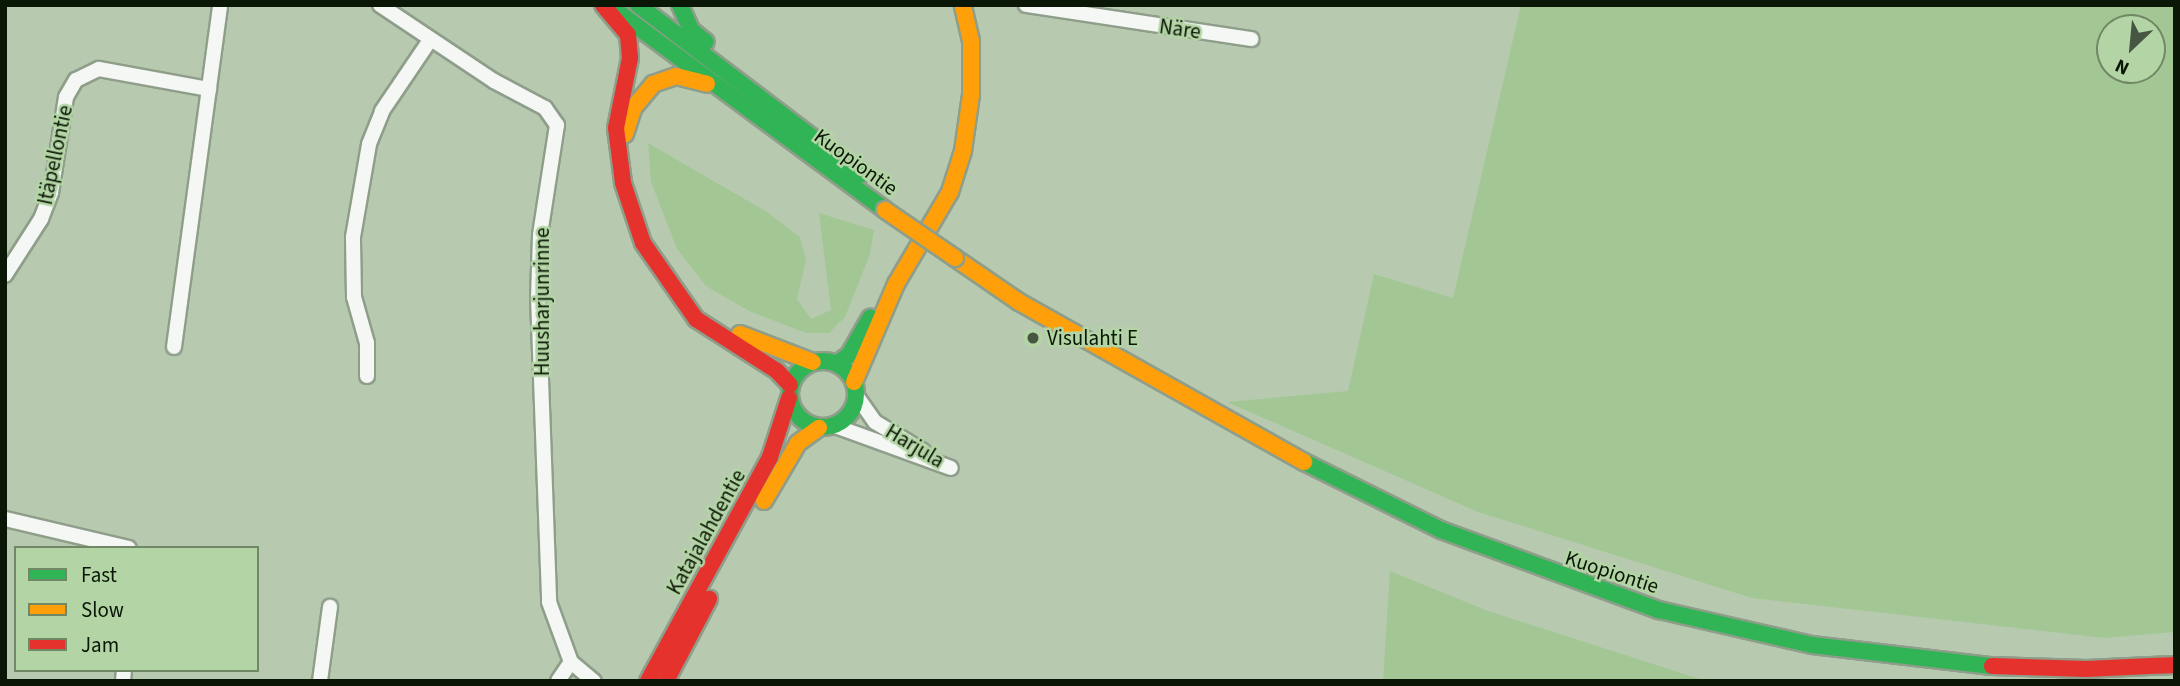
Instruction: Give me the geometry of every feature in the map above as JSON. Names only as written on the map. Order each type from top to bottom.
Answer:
[{"type":"street","points":[[174,347],[220,5]]},
{"type":"street","name":"Huusharjunrinne","points":[[380,5],[430,40],[545,108],[557,125],[540,235],[538,297],[549,602],[571,662]]},
{"type":"street","points":[[603,5],[625,27],[630,45],[617,120],[623,183],[635,224],[664,278],[696,319],[777,371],[805,423],[827,427],[846,419],[895,284],[950,192],[963,151],[971,95],[971,41],[963,5]]},
{"type":"street","name":"Kuopiontie","points":[[609,5],[791,131],[958,253],[1087,341],[1306,463],[1441,530],[1659,610],[1811,645],[1960,665],[2086,669],[2175,665]]},
{"type":"street","name":"Kuopiontie","points":[[638,5],[791,131]]},
{"type":"street","points":[[680,5],[691,30],[745,73],[791,131]]},
{"type":"street","name":"Näre","points":[[1026,5],[1251,39]]},
{"type":"street","points":[[367,376],[367,343],[354,297],[353,237],[369,144],[382,111],[430,40]]},
{"type":"street","name":"Itäpellontie","points":[[5,275],[41,219],[51,193],[66,97],[76,80],[99,69],[209,89]]},
{"type":"street","points":[[621,149],[644,93],[653,84],[676,76],[705,83],[791,131]]},
{"type":"street","points":[[664,278],[737,332],[813,362],[837,364],[849,355],[883,296],[895,284]]},
{"type":"street","points":[[790,392],[795,375],[813,362]]},
{"type":"street","points":[[837,364],[855,389]]},
{"type":"street","name":"Harjula","points":[[827,427],[951,468],[875,422],[855,389]]},
{"type":"street","name":"Katajalahdentie","points":[[648,681],[770,457],[790,392]]},
{"type":"street","name":"Katajalahdentie","points":[[666,681],[784,464],[798,443],[827,427]]},
{"type":"street","points":[[5,519],[120,546]]},
{"type":"street","points":[[320,681],[330,607]]},
{"type":"street","points":[[558,681],[571,662],[594,681]]},
{"type":"green space","points":[[1521,5],[2175,5],[2175,632],[2104,638],[1752,598],[1478,512],[1227,402],[1348,391],[1374,274],[1453,298]]},
{"type":"green space","points":[[648,143],[767,212],[800,237],[806,260],[797,299],[811,319],[831,310],[819,213],[874,230],[870,254],[845,317],[829,333],[806,333],[749,311],[706,286],[677,249],[651,182]]},
{"type":"green space","points":[[1390,571],[1488,611],[1706,681],[1383,681]]},
{"type":"traffic: fast","points":[[638,5],[861,174]]},
{"type":"traffic: fast","points":[[680,5],[691,30],[706,42]]},
{"type":"traffic: fast","points":[[619,13],[885,210]]},
{"type":"traffic: fast","points":[[837,364],[849,355],[870,318]]},
{"type":"traffic: fast","points":[[817,361],[829,361],[841,366],[851,376],[856,394],[854,407],[841,422],[829,427],[817,427],[805,422],[795,412],[790,400],[790,388],[795,376],[805,366],[817,361]]},
{"type":"traffic: fast","points":[[1304,462],[1441,530],[1659,610],[1812,645],[1992,666]]},
{"type":"traffic: slow","points":[[854,382],[896,284],[950,192],[963,151],[971,95],[971,41],[963,5]]},
{"type":"traffic: slow","points":[[625,134],[634,107],[653,84],[676,76],[707,84]]},
{"type":"traffic: slow","points":[[885,210],[955,258]]},
{"type":"traffic: slow","points":[[955,258],[1019,302],[1304,462]]},
{"type":"traffic: slow","points":[[740,334],[813,362]]},
{"type":"traffic: slow","points":[[764,501],[798,443],[819,428]]},
{"type":"traffic: jam","points":[[603,5],[628,35],[630,58],[616,128],[623,183],[643,243],[696,319],[777,371],[790,385]]},
{"type":"traffic: jam","points":[[648,681],[770,457],[789,398]]},
{"type":"traffic: jam","points":[[666,681],[709,599]]},
{"type":"traffic: jam","points":[[1992,666],[2086,669],[2175,665]]},
{"type":"place","name":"Visulahti E","points":[[1033,338]]}]
